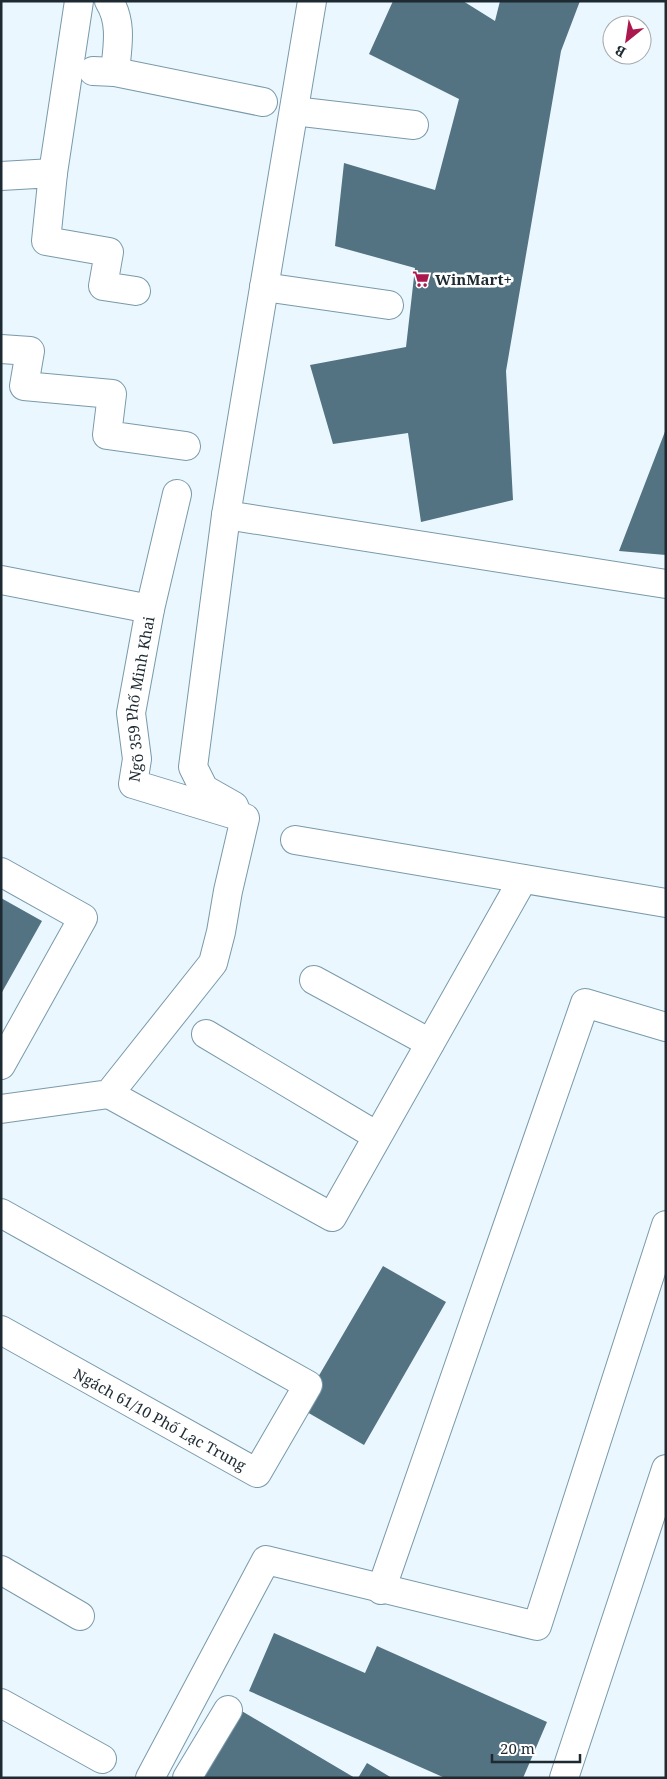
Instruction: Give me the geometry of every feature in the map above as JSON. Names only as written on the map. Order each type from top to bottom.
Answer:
[{"type":"street","points":[[79,1],[53,173],[46,241],[108,252],[103,286],[136,290]]},
{"type":"street","points":[[110,1],[116,12],[118,39],[104,72],[263,102]]},
{"type":"street","points":[[110,1094],[213,963],[222,932],[228,891],[245,818],[238,816],[234,806],[204,790],[193,767],[226,515],[312,1]]},
{"type":"street","points":[[294,111],[414,125]]},
{"type":"street","points":[[1,176],[53,173]]},
{"type":"street","points":[[264,287],[389,305]]},
{"type":"street","points":[[1,349],[30,351],[24,386],[112,394],[107,435],[186,446]]},
{"type":"street","points":[[150,610],[177,494]]},
{"type":"street","points":[[226,515],[666,584]]},
{"type":"street","name":"Ngõ 359 Phố Minh Khai","points":[[1,580],[150,610],[132,713],[138,759],[134,784],[238,816]]},
{"type":"street","points":[[295,840],[666,903]]},
{"type":"street","points":[[1,872],[83,918],[1,1065]]},
{"type":"street","points":[[1,1109],[110,1094],[332,1217],[523,879]]},
{"type":"street","points":[[314,980],[430,1043]]},
{"type":"street","points":[[380,1590],[585,1003],[666,1027]]},
{"type":"street","points":[[206,1034],[377,1136]]},
{"type":"street","name":"Ngách 61/10 Phố Lạc Trung","points":[[1,1213],[308,1385],[257,1473],[1,1330]]},
{"type":"street","points":[[150,1778],[266,1560],[380,1590],[537,1626],[666,1225]]},
{"type":"street","points":[[564,1778],[666,1469]]},
{"type":"street","points":[[1,1570],[80,1616]]},
{"type":"street","points":[[1,1704],[102,1759]]},
{"type":"street","points":[[188,1778],[228,1710]]},
{"type":"building","points":[[393,1],[463,1],[495,21],[500,1],[580,1],[561,51],[506,371],[513,500],[421,522],[408,433],[333,444],[310,365],[406,347],[415,268],[335,246],[344,163],[435,190],[459,99],[369,54]]},
{"type":"building","points":[[666,429],[666,555],[619,551]]},
{"type":"building","points":[[1,898],[42,921],[1,994]]},
{"type":"building","points":[[383,1266],[446,1302],[364,1445],[300,1408]]},
{"type":"building","points":[[274,1633],[365,1673],[377,1646],[547,1722],[523,1778],[445,1778],[249,1691]]},
{"type":"building","points":[[240,1710],[355,1778],[207,1778],[202,1775]]},
{"type":"building","points":[[367,1763],[392,1778],[358,1778]]},
{"type":"place","name":"WinMart+","points":[[421,279]]}]
